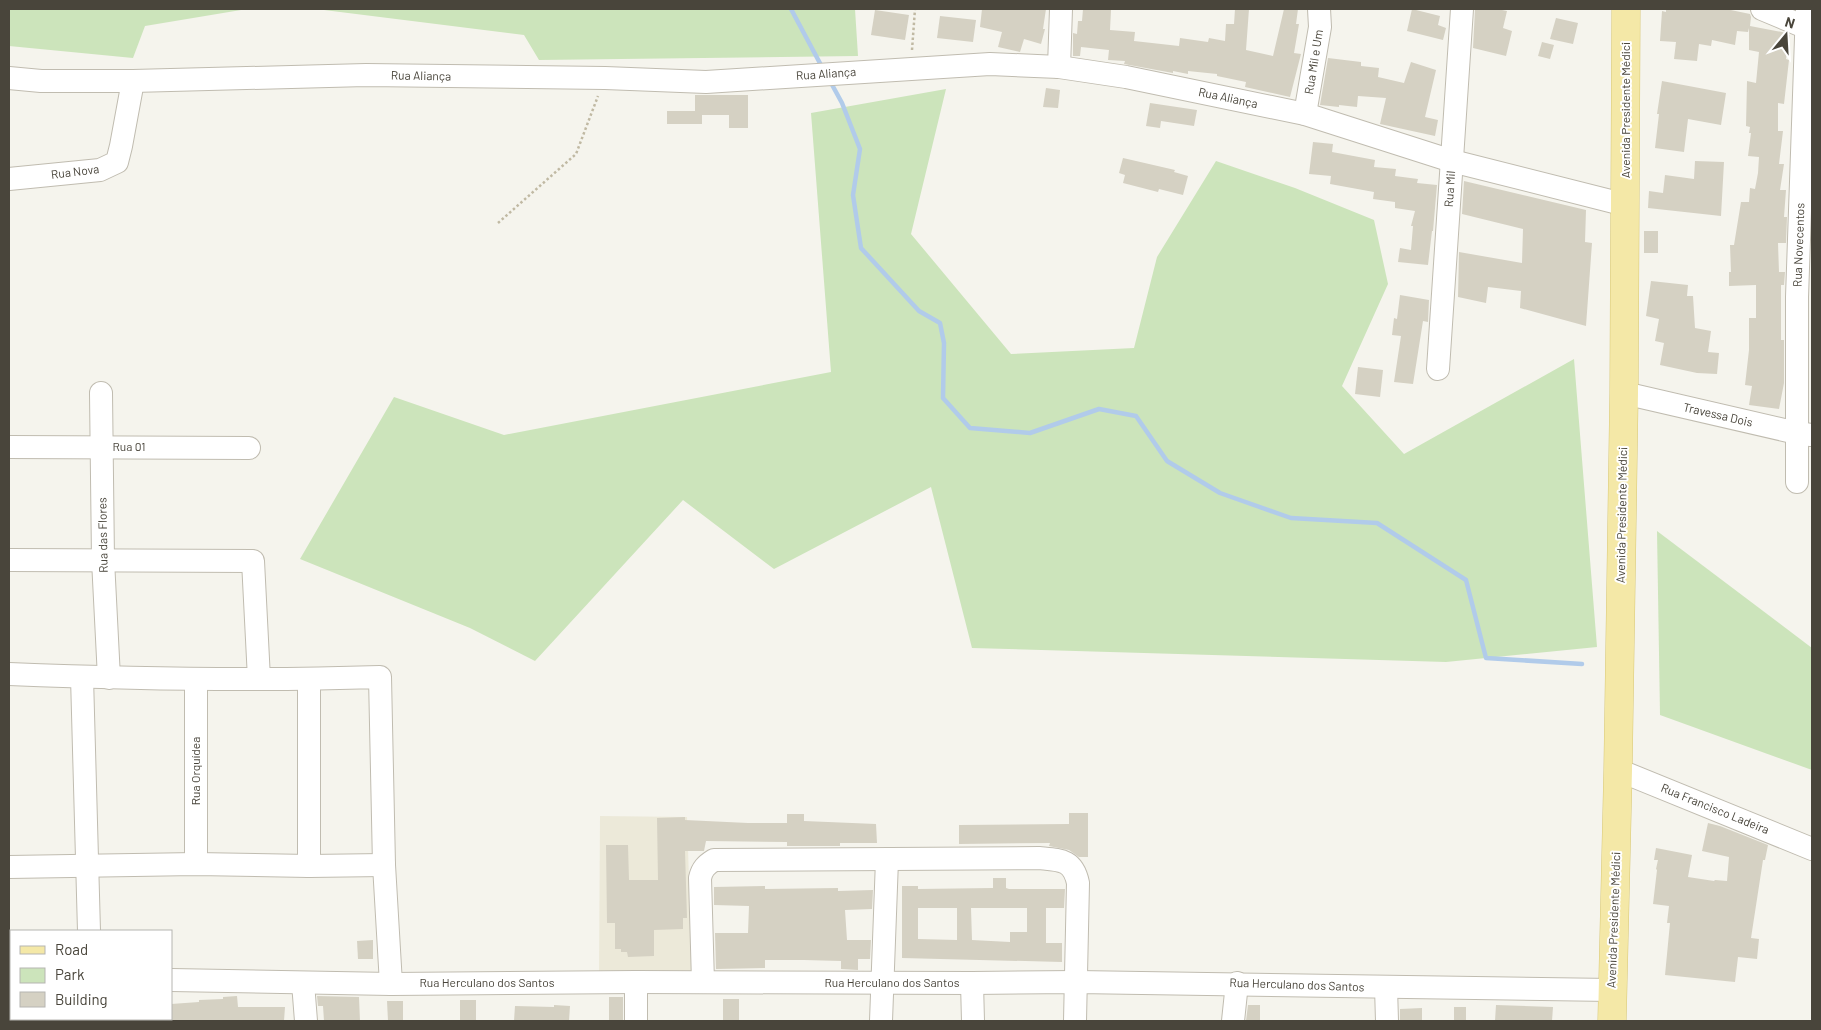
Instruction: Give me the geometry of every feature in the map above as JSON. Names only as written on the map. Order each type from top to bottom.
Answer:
[{"type":"main road","name":"Avenida Presidente Médici","points":[[1612,1021],[1624,393],[1626,9]]},
{"type":"street","points":[[1059,67],[1061,9]]},
{"type":"street","name":"Rua Mil e Um","points":[[1305,114],[1320,27],[1320,9]]},
{"type":"street","name":"Rua Mil","points":[[1438,369],[1462,9]]},
{"type":"street","points":[[1762,9],[1809,22]]},
{"type":"street","name":"Rua Novecentos","points":[[1797,482],[1804,434],[1809,22]]},
{"type":"street","name":"Rua Aliança","points":[[9,78],[41,81],[133,81],[366,75],[605,78],[706,82],[990,64],[1059,67],[1126,77],[1305,114],[1452,161],[1626,205]]},
{"type":"street","name":"Rua Nova","points":[[9,179],[100,170],[117,162],[133,81]]},
{"type":"street","name":"Rua das Flores","points":[[101,393],[103,560],[110,678]]},
{"type":"street","name":"Travessa Dois","points":[[1624,393],[1804,434]]},
{"type":"street","name":"Rua 01","points":[[9,447],[248,448]]},
{"type":"street","points":[[9,560],[253,561],[259,680]]},
{"type":"street","points":[[9,674],[110,678],[259,680],[380,677],[384,865],[391,984]]},
{"type":"street","points":[[82,677],[89,930]]},
{"type":"street","name":"Rua Orquídea","points":[[196,679],[196,864]]},
{"type":"street","points":[[309,680],[309,866]]},
{"type":"street","name":"Rua Francisco Ladeira","points":[[1618,770],[1812,849]]},
{"type":"street","points":[[703,982],[700,878],[706,864],[714,860],[1039,858],[1062,860],[1076,872],[1078,883],[1075,1021]]},
{"type":"street","points":[[881,1021],[887,860]]},
{"type":"street","points":[[9,867],[196,864],[384,865]]},
{"type":"street","name":"Rua Herculano dos Santos","points":[[172,980],[391,984],[636,982],[1237,983],[1386,988],[1612,990]]},
{"type":"street","points":[[636,982],[636,1021]]},
{"type":"street","points":[[303,983],[306,1021]]},
{"type":"street","points":[[972,983],[973,1021]]},
{"type":"street","points":[[1233,1021],[1237,983]]},
{"type":"street","points":[[1386,988],[1387,1021]]},
{"type":"path","points":[[910,69],[915,9]]},
{"type":"path","points":[[498,223],[576,154],[605,78]]},
{"type":"shaded area","points":[[600,816],[687,817],[692,976],[599,975]]},
{"type":"green space","points":[[9,9],[247,9],[145,26],[133,58],[9,46]]},
{"type":"green space","points":[[316,9],[855,9],[858,56],[539,60],[524,35]]},
{"type":"green space","points":[[946,89],[911,234],[1011,354],[1134,348],[1157,257],[1216,161],[1295,188],[1374,220],[1388,284],[1342,386],[1404,454],[1574,359],[1597,647],[1446,662],[972,648],[931,487],[774,569],[683,500],[535,661],[470,628],[300,559],[394,397],[504,435],[831,372],[811,113]]},
{"type":"green space","points":[[1657,531],[1812,648],[1812,770],[1660,715]]},
{"type":"building","points":[[982,9],[1046,9],[1043,29],[1045,29],[1041,44],[1024,39],[1020,52],[998,47],[1002,32],[980,27]]},
{"type":"building","points":[[1083,9],[1111,10],[1110,30],[1135,32],[1134,41],[1179,46],[1180,38],[1208,42],[1209,38],[1225,41],[1226,24],[1234,24],[1235,9],[1249,9],[1246,50],[1273,56],[1284,9],[1298,9],[1296,24],[1299,24],[1294,53],[1301,54],[1290,97],[1245,87],[1246,82],[1217,76],[1217,74],[1188,71],[1188,74],[1173,71],[1173,73],[1124,64],[1125,61],[1108,60],[1109,50],[1081,47],[1080,56],[1073,56],[1073,33],[1077,34],[1078,21],[1082,21]]},
{"type":"building","points":[[1412,9],[1440,16],[1438,25],[1446,28],[1443,40],[1407,31]]},
{"type":"building","points":[[1475,9],[1507,11],[1503,28],[1512,31],[1506,56],[1473,48]]},
{"type":"building","points":[[1666,9],[1726,9],[1750,14],[1750,26],[1790,35],[1786,59],[1789,60],[1784,104],[1778,103],[1778,131],[1783,131],[1779,164],[1784,164],[1780,190],[1786,190],[1784,217],[1787,217],[1786,243],[1778,243],[1779,272],[1785,272],[1784,285],[1781,285],[1781,340],[1784,340],[1784,383],[1779,409],[1749,405],[1752,386],[1745,385],[1749,350],[1749,318],[1756,318],[1756,285],[1729,286],[1729,272],[1731,272],[1730,245],[1734,245],[1741,202],[1749,202],[1750,188],[1755,189],[1758,173],[1759,157],[1748,156],[1751,133],[1749,133],[1750,127],[1746,126],[1747,81],[1756,83],[1759,52],[1749,50],[1749,28],[1748,32],[1737,31],[1735,45],[1712,40],[1711,46],[1699,44],[1697,61],[1674,59],[1676,42],[1660,41],[1662,11],[1666,12]]},
{"type":"building","points":[[875,10],[909,15],[905,40],[871,35]]},
{"type":"building","points":[[940,16],[976,20],[973,42],[937,38]]},
{"type":"building","points":[[1556,18],[1578,23],[1573,44],[1550,39]]},
{"type":"building","points":[[1542,42],[1554,45],[1550,59],[1538,56]]},
{"type":"building","points":[[1328,58],[1361,62],[1361,66],[1379,68],[1378,77],[1404,83],[1411,62],[1436,70],[1425,117],[1438,120],[1435,136],[1380,124],[1386,98],[1358,96],[1357,107],[1320,105]]},
{"type":"building","points":[[1662,81],[1726,93],[1721,125],[1688,119],[1684,152],[1655,148],[1659,114],[1657,114]]},
{"type":"building","points":[[1046,88],[1060,90],[1058,108],[1043,107]]},
{"type":"building","points":[[695,95],[748,95],[748,128],[729,128],[729,115],[702,115],[702,124],[667,124],[667,111],[695,111]]},
{"type":"building","points":[[1150,103],[1197,110],[1194,126],[1161,121],[1160,128],[1146,126]]},
{"type":"building","points":[[1313,142],[1333,144],[1332,152],[1375,160],[1374,167],[1396,169],[1395,176],[1418,179],[1417,183],[1437,185],[1428,265],[1398,262],[1400,248],[1411,250],[1413,226],[1411,226],[1415,211],[1395,208],[1395,202],[1373,199],[1374,192],[1330,184],[1331,176],[1309,174]]},
{"type":"building","points":[[1123,158],[1175,170],[1174,172],[1188,176],[1183,195],[1159,189],[1158,192],[1123,183],[1125,175],[1119,173]]},
{"type":"building","points":[[1695,161],[1724,162],[1721,216],[1648,208],[1649,191],[1663,193],[1665,175],[1694,179]]},
{"type":"building","points":[[1464,181],[1586,210],[1585,242],[1592,243],[1586,326],[1520,308],[1521,291],[1488,287],[1486,303],[1458,297],[1459,252],[1522,263],[1523,229],[1462,214]]},
{"type":"building","points":[[1644,231],[1658,231],[1658,253],[1644,253]]},
{"type":"building","points":[[1651,281],[1688,285],[1687,296],[1693,296],[1695,328],[1711,331],[1708,352],[1719,353],[1717,374],[1697,373],[1660,365],[1664,343],[1655,341],[1659,319],[1646,316]]},
{"type":"building","points":[[1400,295],[1429,300],[1428,322],[1423,321],[1413,384],[1394,382],[1401,336],[1392,335],[1394,318],[1397,319]]},
{"type":"building","points":[[1358,367],[1383,370],[1380,397],[1355,394]]},
{"type":"building","points":[[1069,813],[1088,813],[1088,857],[1079,857],[1069,850],[1049,846],[1050,843],[959,844],[959,825],[1069,824]]},
{"type":"building","points":[[787,814],[804,814],[804,821],[876,824],[877,843],[840,843],[840,846],[787,846],[787,842],[706,841],[704,851],[685,851],[687,918],[683,918],[683,929],[654,930],[654,956],[628,957],[627,952],[615,949],[615,923],[607,923],[606,845],[628,845],[629,880],[658,880],[657,818],[685,817],[685,820],[787,823]]},
{"type":"building","points":[[1708,823],[1768,845],[1765,860],[1763,860],[1751,938],[1759,939],[1757,959],[1738,957],[1735,982],[1665,975],[1670,923],[1667,923],[1669,906],[1653,904],[1658,860],[1654,860],[1656,848],[1692,855],[1688,877],[1727,881],[1729,857],[1702,851]]},
{"type":"building","points":[[993,878],[1006,878],[1006,888],[1009,889],[1065,889],[1064,908],[1046,908],[1046,943],[1062,943],[1062,962],[902,958],[902,886],[918,886],[918,889],[993,888]],"holes":[[[918,908],[957,908],[957,940],[918,939]],[[971,908],[1027,908],[1027,932],[1010,932],[1010,942],[972,940]]]},
{"type":"building","points":[[765,886],[765,889],[838,888],[838,891],[873,890],[872,909],[845,910],[847,940],[871,940],[870,959],[858,959],[858,970],[841,969],[841,961],[804,960],[765,960],[765,968],[716,969],[715,933],[748,933],[749,906],[714,905],[714,887]]},
{"type":"building","points":[[373,940],[373,959],[358,959],[357,941]]},
{"type":"building","points":[[237,996],[238,1007],[285,1007],[284,1021],[171,1021],[172,1004],[223,999],[223,997]]},
{"type":"building","points":[[317,996],[359,997],[360,1021],[324,1021],[323,1006],[318,1006]]},
{"type":"building","points":[[609,997],[623,997],[623,1021],[609,1021]]},
{"type":"building","points":[[723,999],[739,999],[739,1021],[723,1021]]},
{"type":"building","points":[[460,1000],[476,1000],[476,1021],[460,1021]]},
{"type":"building","points":[[387,1001],[403,1001],[403,1021],[388,1021]]},
{"type":"building","points":[[554,1005],[570,1006],[569,1021],[514,1021],[515,1006],[554,1007]]},
{"type":"building","points":[[1248,1005],[1260,1005],[1260,1021],[1246,1021]]},
{"type":"building","points":[[1496,1005],[1553,1007],[1552,1021],[1495,1021]]},
{"type":"building","points":[[1454,1007],[1466,1007],[1466,1021],[1454,1021]]},
{"type":"building","points":[[1422,1008],[1422,1021],[1400,1021],[1400,1009]]},
{"type":"waterway","points":[[791,9],[822,67]]},
{"type":"waterway","points":[[830,81],[842,103],[860,149],[853,195],[861,248],[919,311],[940,323],[944,343],[943,398],[970,428],[1030,433],[1099,409],[1136,416],[1167,461],[1220,493],[1291,518],[1377,523],[1466,580],[1486,658],[1582,664]]}]
